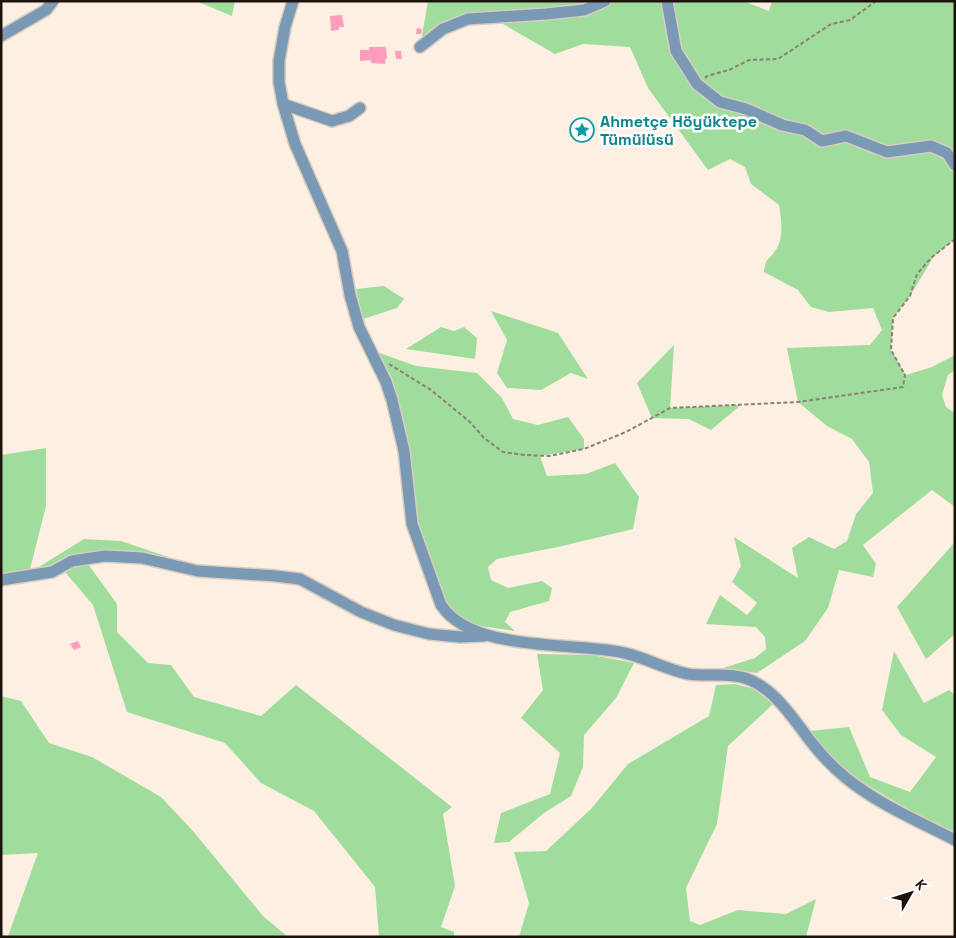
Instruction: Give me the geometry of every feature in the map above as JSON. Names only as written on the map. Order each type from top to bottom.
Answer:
[{"type":"street","points":[[1,36],[46,10],[53,1]]},
{"type":"street","points":[[293,1],[285,27],[279,61],[282,104],[295,144],[342,251],[354,312],[359,327],[386,382],[392,400],[404,451],[412,524],[442,605],[448,614],[468,628],[525,643],[619,652],[687,674],[736,676],[752,681],[782,704],[822,755],[847,778],[878,799],[955,840]]},
{"type":"street","points":[[420,47],[442,30],[468,19],[584,10],[605,1]]},
{"type":"street","points":[[667,1],[676,51],[700,85],[720,102],[746,109],[782,125],[805,130],[822,141],[846,136],[888,152],[931,146],[947,153],[955,165]]},
{"type":"street","points":[[282,104],[332,121],[349,116],[360,108]]},
{"type":"street","points":[[1,580],[52,572],[72,561],[105,556],[142,558],[198,571],[300,579],[361,612],[394,625],[429,634],[460,638],[490,635]]},
{"type":"path","points":[[700,85],[707,76],[729,70],[749,60],[778,59],[832,24],[850,20],[876,1]]},
{"type":"path","points":[[373,355],[432,390],[470,422],[484,438],[503,452],[524,455],[549,456],[584,449],[626,432],[670,408],[798,402],[903,387],[906,375],[891,350],[893,318],[910,296],[917,274],[931,258],[955,239]]},
{"type":"green space","points":[[196,1],[235,1],[232,16]]},
{"type":"green space","points":[[428,1],[597,1],[583,7],[469,15],[421,41]]},
{"type":"green space","points":[[614,1],[663,1],[696,87],[747,114],[782,130],[847,140],[889,156],[930,149],[944,156],[955,171],[955,239],[934,256],[910,296],[893,318],[891,350],[906,375],[932,367],[955,355],[955,370],[948,375],[942,395],[946,407],[955,413],[955,507],[932,490],[863,545],[876,564],[873,577],[839,570],[828,608],[805,641],[757,673],[723,668],[755,658],[766,649],[765,637],[756,627],[706,624],[720,595],[747,615],[757,603],[732,582],[741,566],[734,537],[798,578],[792,548],[809,537],[834,549],[847,541],[856,514],[873,493],[869,462],[852,439],[827,426],[798,402],[787,348],[870,345],[882,330],[873,308],[829,312],[811,307],[798,290],[764,272],[767,261],[775,252],[781,238],[779,205],[751,184],[745,167],[730,159],[708,170],[648,88],[630,47],[583,44],[555,54],[496,20],[585,13]]},
{"type":"green space","points":[[670,1],[743,1],[769,11],[772,1],[955,1],[955,158],[950,151],[886,148],[824,136],[803,123],[775,118],[722,96],[698,77],[680,50]]},
{"type":"green space","points":[[384,286],[404,299],[397,308],[363,319],[356,289]]},
{"type":"green space","points":[[491,311],[558,333],[588,379],[571,373],[541,390],[507,388],[497,373],[507,340]]},
{"type":"green space","points":[[441,327],[454,331],[464,327],[477,338],[475,359],[406,349]]},
{"type":"green space","points":[[674,345],[670,408],[741,405],[711,430],[689,419],[652,418],[637,383]]},
{"type":"green space","points":[[377,352],[416,366],[477,373],[502,398],[513,419],[538,425],[568,417],[584,439],[584,449],[540,456],[547,476],[586,474],[615,463],[639,497],[633,529],[497,559],[488,567],[491,580],[508,588],[542,581],[552,588],[549,601],[510,612],[505,622],[515,631],[481,626],[459,618],[447,602],[416,521],[404,424],[392,378]]},
{"type":"green space","points":[[46,448],[46,506],[29,573],[1,576],[1,455]]},
{"type":"green space","points":[[84,539],[121,541],[174,559],[137,553],[103,551],[70,558],[52,569],[29,573]]},
{"type":"green space","points":[[955,542],[955,634],[926,659],[897,607]]},
{"type":"green space","points":[[88,564],[117,604],[117,632],[148,663],[171,665],[194,697],[261,716],[296,685],[452,807],[443,814],[455,886],[441,927],[454,932],[454,937],[379,937],[375,887],[314,811],[261,783],[225,743],[127,712],[93,605],[65,572],[74,565]]},
{"type":"green space","points":[[894,651],[924,703],[949,690],[955,695],[955,832],[914,813],[861,781],[832,759],[810,731],[849,727],[870,777],[910,792],[936,757],[901,735],[882,710]]},
{"type":"green space","points":[[537,654],[592,655],[634,663],[616,698],[584,735],[583,767],[571,796],[544,813],[509,842],[494,843],[501,813],[550,794],[560,753],[521,718],[543,690]]},
{"type":"green space","points":[[735,684],[754,689],[773,704],[728,746],[717,824],[686,888],[690,921],[700,925],[738,910],[786,914],[816,899],[806,937],[519,937],[529,903],[514,852],[546,851],[591,809],[628,764],[709,716],[716,685]]},
{"type":"green space","points":[[1,696],[21,701],[49,743],[92,757],[161,797],[193,831],[263,916],[288,937],[1,937],[1,935],[8,936],[38,853],[1,855]]},
{"type":"building","points":[[342,15],[344,27],[331,31],[330,16]]},
{"type":"building","points":[[417,28],[422,29],[421,34],[416,34]]},
{"type":"building","points":[[369,47],[386,47],[387,59],[385,59],[385,64],[371,63],[371,60],[360,61],[360,50],[369,50]]},
{"type":"building","points":[[395,51],[401,51],[402,59],[396,59]]},
{"type":"building","points":[[78,641],[81,647],[74,650],[70,644]]},
{"type":"place","name":"Ahmetçe Höyüktepe Tümülüsü","points":[[582,130]]}]
